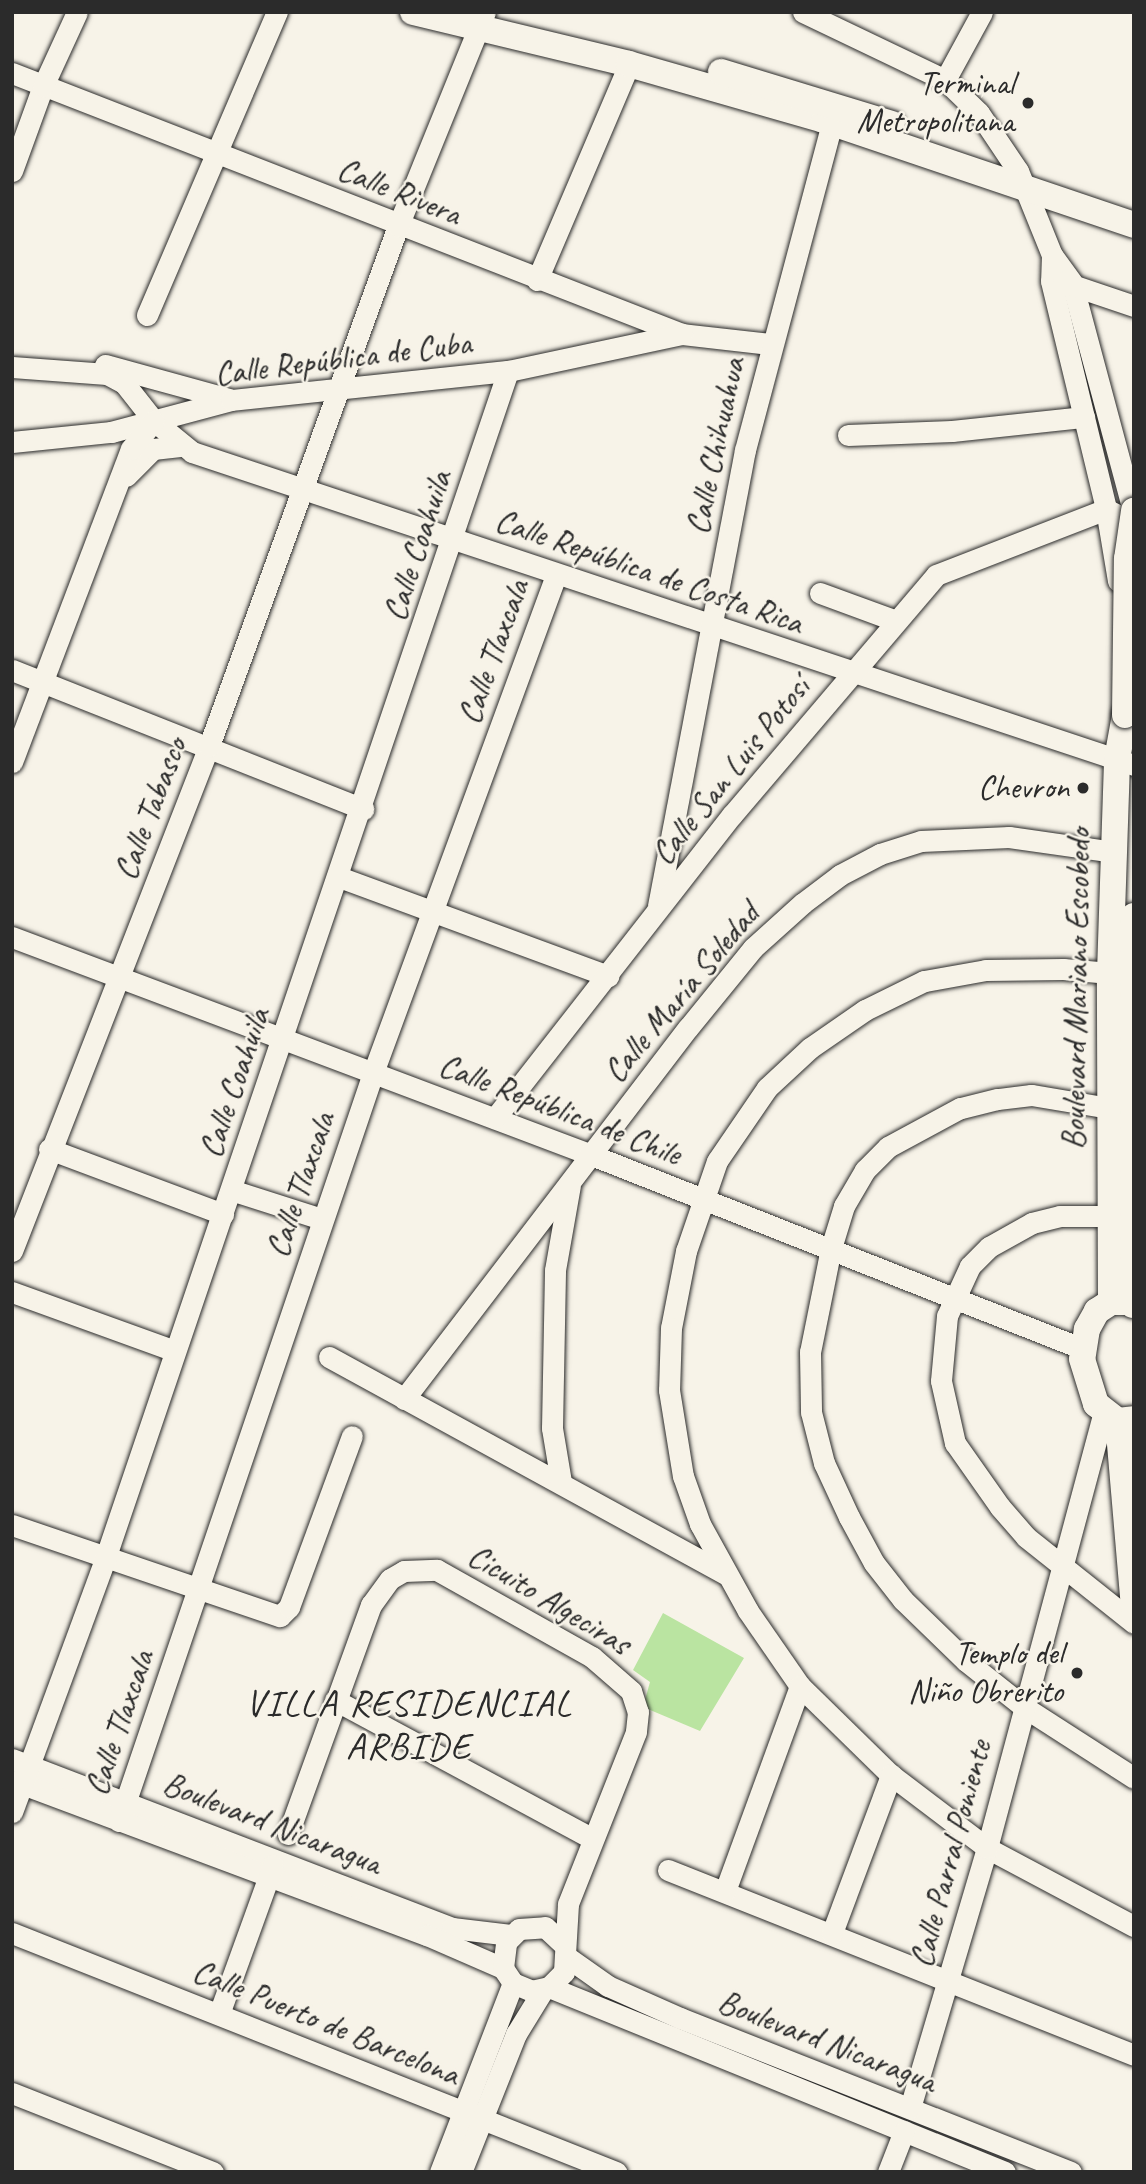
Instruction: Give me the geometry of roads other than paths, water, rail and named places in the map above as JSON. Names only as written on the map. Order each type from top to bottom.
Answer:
[{"type":"main road","points":[[413,12],[486,17],[831,102],[1134,225]]},
{"type":"main road","points":[[486,17],[629,64],[1134,212]]},
{"type":"main road","name":"Boulevard Mariano Escobedo","points":[[1129,1299],[1110,1216],[1109,1108],[1110,974],[1115,852],[1126,762],[1128,559],[1134,512]]},
{"type":"main road","name":"Boulevard Mariano Escobedo","points":[[1129,1299],[1134,916]]},
{"type":"main road","points":[[1129,1299],[1092,1319],[1083,1349],[1084,1377],[1119,1417],[1134,1608]]},
{"type":"street","points":[[12,171],[43,86],[77,12]]},
{"type":"street","points":[[147,315],[277,12]]},
{"type":"street","points":[[803,12],[945,80],[979,113],[1022,180],[1052,255],[1125,448],[1134,512]]},
{"type":"street","points":[[945,80],[982,12]]},
{"type":"street","name":"Calle Tabasco","points":[[12,1251],[49,1149],[209,746],[398,226],[486,17]]},
{"type":"street","points":[[537,280],[629,64]]},
{"type":"street","name":"Calle Rivera","points":[[12,73],[398,226],[682,334],[770,344]]},
{"type":"street","name":"Calle Chihuahua","points":[[658,910],[711,627],[770,344],[832,123]]},
{"type":"street","points":[[1061,282],[1134,306]]},
{"type":"street","points":[[1061,282],[1084,418],[1106,509],[1119,606],[1126,762]]},
{"type":"street","name":"Calle República de Cuba","points":[[12,442],[111,432],[231,400],[341,386],[508,371],[682,334]]},
{"type":"street","points":[[12,357],[111,365],[231,400]]},
{"type":"street","name":"Calle República de Costa Rica","points":[[12,367],[107,374],[130,388],[154,421],[180,446],[851,674],[1126,762]]},
{"type":"street","name":"Calle Coahuila","points":[[12,1812],[20,1772],[105,1559],[284,1040],[454,539],[508,371]]},
{"type":"street","points":[[848,435],[952,431],[1084,418]]},
{"type":"street","points":[[12,762],[124,477],[131,449],[154,421]]},
{"type":"street","points":[[124,477],[153,449],[180,446]]},
{"type":"street","points":[[1106,509],[1126,519],[1134,532]]},
{"type":"street","name":"Calle San Luis Potosí","points":[[495,1118],[658,910],[851,674],[936,575],[1106,509]]},
{"type":"street","name":"Calle Tlaxcala","points":[[123,1811],[373,1073],[556,575]]},
{"type":"street","points":[[820,593],[896,621]]},
{"type":"street","points":[[12,670],[363,809]]},
{"type":"street","name":"Calle María Soledad","points":[[404,1399],[589,1154],[752,948],[840,875],[880,854],[921,841],[964,837],[1009,837],[1115,852]]},
{"type":"street","points":[[339,877],[608,976]]},
{"type":"street","name":"Calle República de Chile","points":[[12,937],[956,1295],[1083,1349]]},
{"type":"street","points":[[1110,974],[1063,968],[986,971],[924,981],[865,1010],[810,1048],[766,1088],[717,1161],[685,1251],[671,1328],[669,1390],[683,1476],[725,1574],[800,1686],[891,1775],[987,1848],[1134,1926]]},
{"type":"street","points":[[1109,1108],[1060,1098],[1020,1096],[960,1108],[920,1126],[888,1147],[865,1170],[844,1206],[831,1248],[810,1352],[811,1412],[824,1462],[874,1563],[903,1600],[966,1661],[1024,1707],[1134,1778]]},
{"type":"street","points":[[49,1149],[223,1214]]},
{"type":"street","points":[[561,1482],[552,1428],[555,1270],[572,1179]]},
{"type":"street","points":[[231,1190],[322,1219]]},
{"type":"street","points":[[1110,1216],[1060,1216],[1009,1234],[970,1266],[947,1316],[941,1381],[955,1443],[1000,1507],[1062,1568],[1134,1623]]},
{"type":"street","points":[[12,1292],[175,1351]]},
{"type":"street","points":[[329,1357],[725,1574]]},
{"type":"street","name":"Calle Parral Poniente","points":[[910,2108],[987,1848],[1062,1568],[1119,1417]]},
{"type":"street","points":[[12,1525],[276,1616],[289,1607],[352,1436]]},
{"type":"street","name":"Cicuito Algeciras","points":[[288,1834],[371,1605],[390,1579],[418,1567],[459,1579],[608,1667],[631,1691],[638,1712],[636,1732],[578,1871],[565,1914],[566,1951]]},
{"type":"street","points":[[725,1891],[800,1686]]},
{"type":"street","points":[[335,1700],[591,1838]]},
{"type":"street","name":"Boulevard Nicaragua","points":[[20,1772],[272,1867],[453,1928],[519,1931]]},
{"type":"street","points":[[832,1933],[891,1775]]},
{"type":"street","points":[[219,2014],[272,1867]]},
{"type":"street","name":"Boulevard Nicaragua","points":[[272,1867],[508,1976]]},
{"type":"street","points":[[668,1870],[1134,2055]]},
{"type":"street","name":"Cicuito Algeciras","points":[[519,1931],[557,1909],[578,1871]]},
{"type":"street","points":[[440,2172],[472,2115],[516,2034],[546,1989],[564,1972],[566,1951],[553,1932],[519,1931],[502,1951],[508,1976],[472,2115],[461,2172]]},
{"type":"street","name":"Calle Puerto de Barcelona","points":[[12,1933],[616,2172]]},
{"type":"street","name":"Boulevard Nicaragua","points":[[566,1951],[582,1972],[668,2013],[1071,2172]]},
{"type":"street","points":[[508,1976],[546,1989]]},
{"type":"street","name":"Boulevard Nicaragua","points":[[546,1989],[1005,2172]]},
{"type":"street","points":[[12,2093],[213,2172]]},
{"type":"street","points":[[888,2172],[904,2132]]},
{"type":"place","name":"Terminal Metropolitana","points":[[1028,103]]},
{"type":"place","name":"Chevron","points":[[1083,788]]},
{"type":"place","name":"Templo del Niño Obrerito","points":[[1077,1673]]},
{"type":"district","name":"VILLA RESIDENCIAL ARBIDE","points":[[409,1726]]}]
